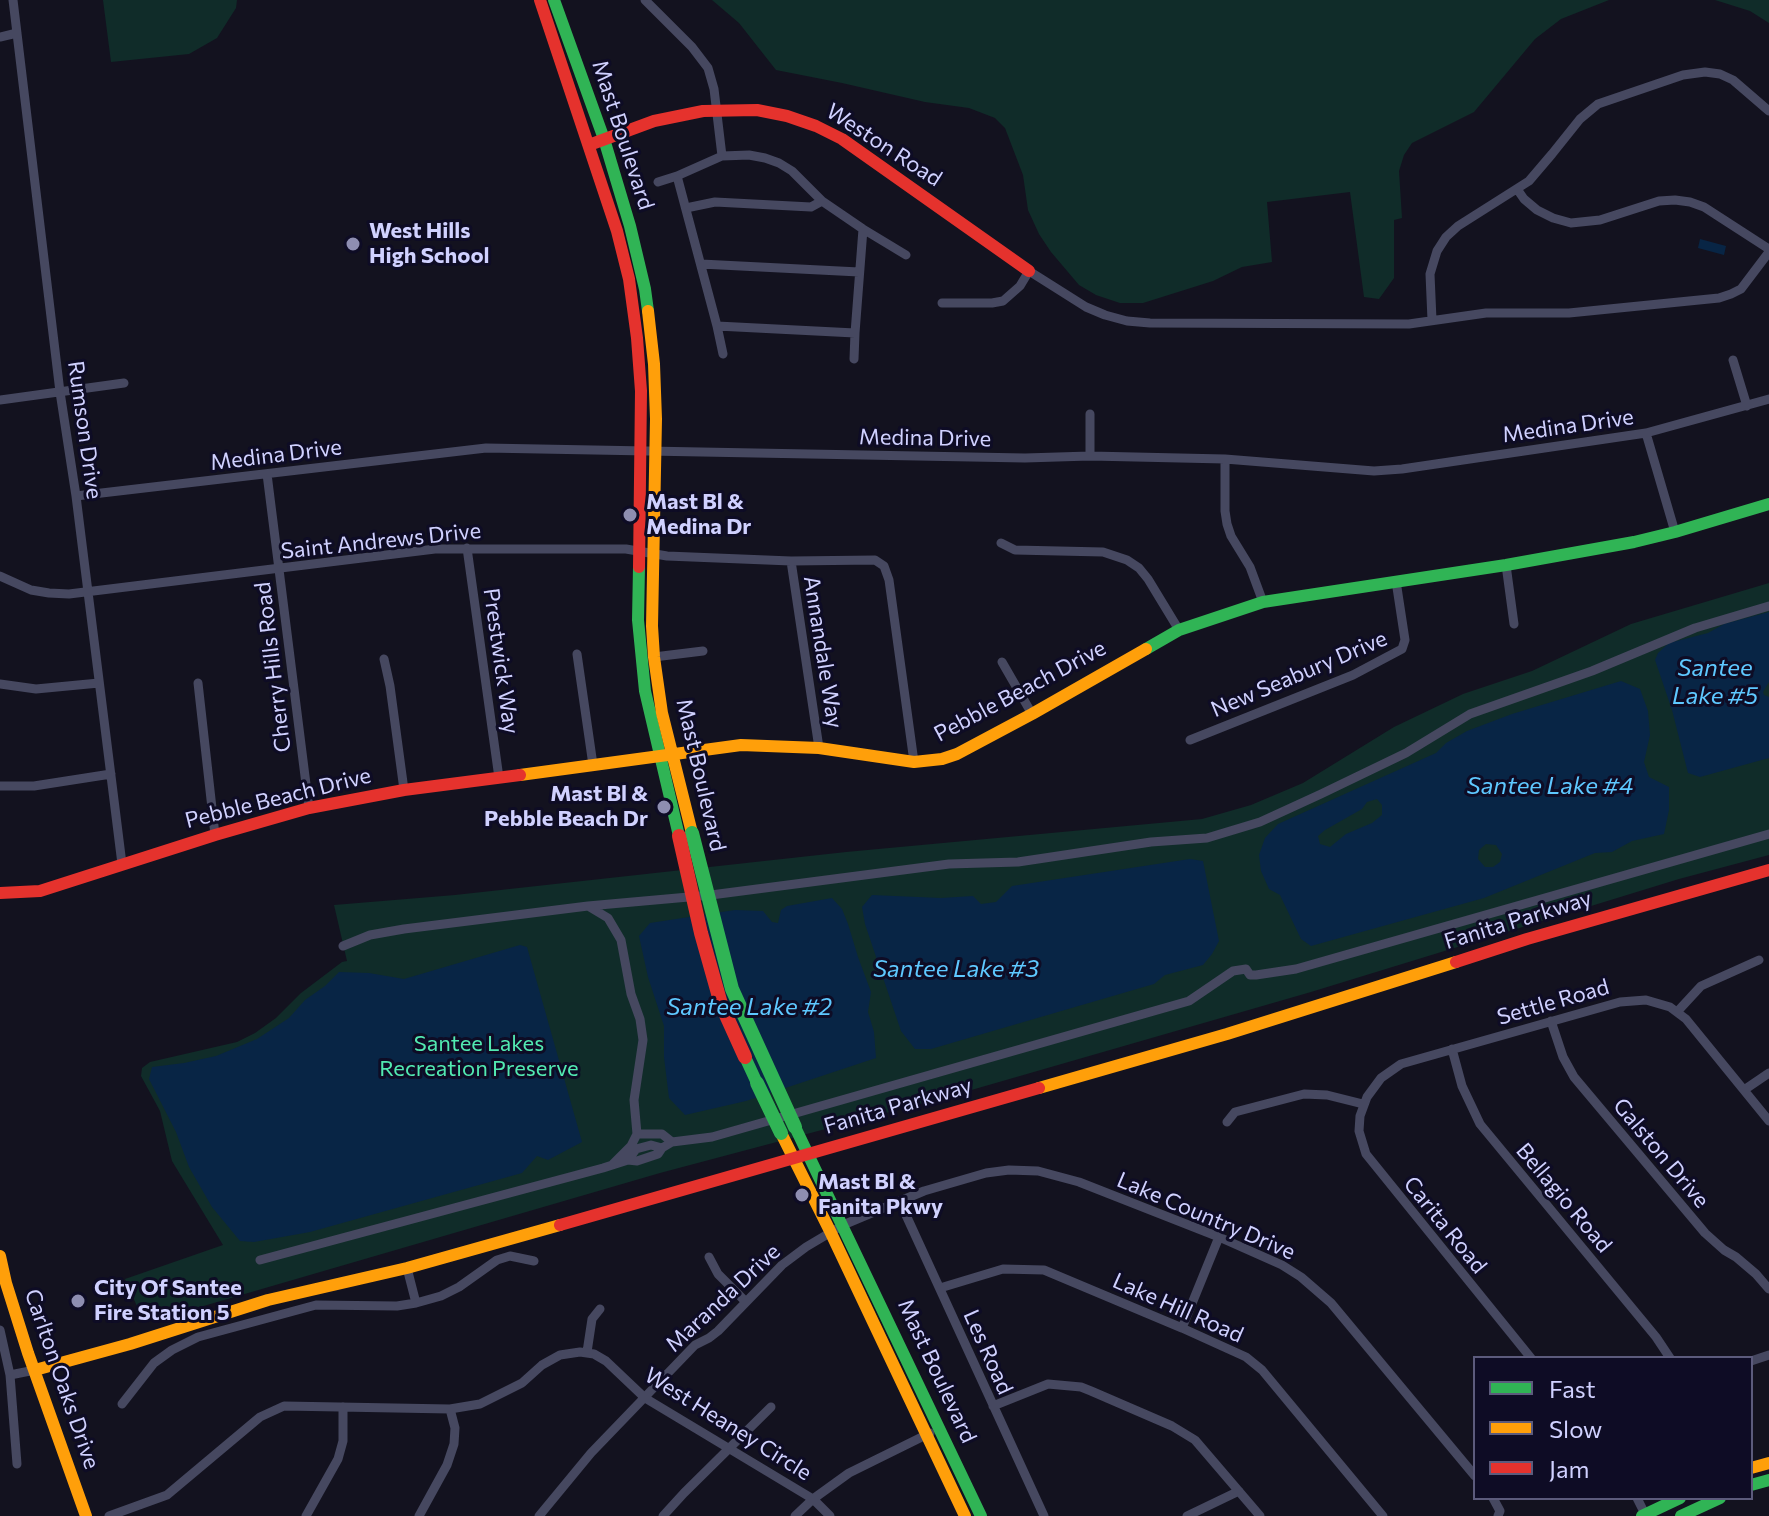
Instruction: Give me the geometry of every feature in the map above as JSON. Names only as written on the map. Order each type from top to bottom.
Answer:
[{"type":"street","name":"Rumson Drive","points":[[13,0],[60,392],[122,864]]},
{"type":"street","name":"Mast Boulevard","points":[[540,0],[617,231],[629,279],[641,391],[640,451],[654,657],[666,754]]},
{"type":"street","name":"Mast Boulevard","points":[[554,0],[604,139],[645,289],[654,364],[656,451],[638,620],[645,691],[666,754],[686,835],[732,989],[788,1130],[795,1159],[837,1228]]},
{"type":"street","points":[[645,0],[692,47],[708,68],[714,89],[722,156]]},
{"type":"street","points":[[0,37],[17,33]]},
{"type":"street","points":[[1432,320],[1430,274],[1441,244],[1458,226],[1529,181],[1580,119],[1598,104],[1683,75],[1705,72],[1733,80],[1769,111]]},
{"type":"street","name":"Weston Road","points":[[589,145],[654,121],[703,111],[757,110],[802,120],[829,132],[1029,271]]},
{"type":"street","points":[[658,182],[722,156],[765,158],[792,171],[822,201],[906,255]]},
{"type":"street","points":[[677,176],[723,354]]},
{"type":"street","points":[[942,303],[1003,301],[1020,286],[1029,271],[1086,307],[1116,319],[1139,322],[1409,324],[1486,313],[1585,312],[1719,298],[1741,289],[1769,250],[1704,207],[1690,202],[1659,201],[1600,220],[1571,223],[1537,210],[1517,189]]},
{"type":"street","points":[[686,208],[715,202],[811,207],[822,201]]},
{"type":"street","points":[[854,359],[863,229]]},
{"type":"street","points":[[701,264],[859,272]]},
{"type":"street","points":[[717,326],[855,333]]},
{"type":"street","points":[[1733,360],[1747,406]]},
{"type":"street","points":[[0,400],[124,383]]},
{"type":"street","name":"Medina Drive","points":[[76,496],[486,448],[1225,459],[1374,471],[1646,433],[1769,399]]},
{"type":"street","points":[[1090,414],[1090,456]]},
{"type":"street","points":[[1646,433],[1675,532]]},
{"type":"street","points":[[1225,459],[1227,524],[1250,567],[1263,602]]},
{"type":"street","name":"Cherry Hills Road","points":[[267,474],[309,808]]},
{"type":"street","name":"Pebble Beach Drive","points":[[0,893],[40,891],[309,808],[404,790],[741,745],[819,748],[914,762],[942,759],[1032,714],[1179,630],[1263,602],[1634,542],[1769,504]]},
{"type":"street","points":[[1001,543],[1015,550],[1103,552],[1127,560],[1144,573],[1179,630]]},
{"type":"street","name":"Saint Andrews Drive","points":[[0,576],[39,592],[59,594],[435,549],[467,548],[646,552],[791,561],[878,561],[888,572],[914,762]]},
{"type":"street","name":"Prestwick Way","points":[[467,548],[499,778]]},
{"type":"street","name":"Annandale Way","points":[[791,561],[819,748]]},
{"type":"street","points":[[1506,565],[1514,624]]},
{"type":"street","name":"New Seabury Drive","points":[[1190,740],[1353,675],[1402,649],[1405,640],[1396,581]]},
{"type":"street","points":[[343,946],[370,935],[404,929],[588,906],[711,895],[949,864],[1018,862],[1151,842],[1207,838],[1260,822],[1321,794],[1406,753],[1470,714],[1548,688],[1695,628],[1769,606]]},
{"type":"street","points":[[654,657],[703,651]]},
{"type":"street","points":[[577,654],[593,765]]},
{"type":"street","points":[[384,659],[404,790]]},
{"type":"street","points":[[1002,662],[1032,714]]},
{"type":"street","points":[[0,684],[36,689],[99,683]]},
{"type":"street","points":[[198,683],[215,835]]},
{"type":"street","points":[[0,786],[34,786],[111,774]]},
{"type":"street","points":[[260,1260],[628,1160],[637,1161],[658,1154],[672,1142],[712,1137],[1189,1001],[1233,971],[1246,969],[1250,975],[1256,975],[1296,969],[1769,834]]},
{"type":"street","name":"Fanita Parkway","points":[[35,1370],[130,1344],[268,1300],[407,1268],[795,1159],[1227,1034],[1527,939],[1769,870]]},
{"type":"street","points":[[588,906],[608,918],[621,940],[643,1040],[634,1100],[637,1134],[631,1146],[610,1166]]},
{"type":"street","points":[[1677,1012],[1701,986],[1759,960]]},
{"type":"street","name":"Settle Road","points":[[1363,1104],[1376,1084],[1401,1064],[1629,1000],[1654,1001],[1686,1019],[1769,1121]]},
{"type":"street","name":"Galston Drive","points":[[1551,1021],[1563,1057],[1574,1077],[1705,1233],[1756,1274],[1769,1289]]},
{"type":"street","name":"Bellagio Road","points":[[1452,1049],[1462,1086],[1480,1124],[1669,1356]]},
{"type":"street","points":[[1744,1090],[1769,1073]]},
{"type":"street","points":[[1227,1122],[1235,1112],[1304,1094],[1327,1095],[1363,1104]]},
{"type":"street","name":"Carita Road","points":[[1363,1104],[1359,1131],[1370,1161],[1529,1356]]},
{"type":"street","name":"Mast Boulevard","points":[[788,1130],[810,1154],[837,1228],[934,1431],[981,1516]]},
{"type":"street","points":[[637,1134],[662,1134],[672,1142]]},
{"type":"street","name":"Lake Country Drive","points":[[837,1228],[924,1191],[986,1173],[1038,1171],[1079,1182],[1282,1265],[1317,1290],[1473,1474]]},
{"type":"street","name":"Les Road","points":[[900,1202],[1044,1516]]},
{"type":"street","name":"Maranda Drive","points":[[539,1516],[591,1453],[695,1345],[718,1331],[782,1265],[837,1228]]},
{"type":"street","points":[[1182,1328],[1219,1237]]},
{"type":"street","name":"Carlton Oaks Drive","points":[[0,1256],[6,1283],[86,1516]]},
{"type":"street","points":[[122,1404],[154,1363],[198,1337],[316,1305],[397,1306],[416,1303],[441,1296],[497,1260],[510,1256],[534,1261]]},
{"type":"street","points":[[709,1257],[718,1274],[746,1302]]},
{"type":"street","points":[[407,1268],[416,1303]]},
{"type":"street","name":"Lake Hill Road","points":[[940,1288],[1003,1269],[1044,1270],[1246,1357],[1262,1370],[1383,1516]]},
{"type":"street","points":[[109,1516],[167,1495],[260,1417],[284,1406],[450,1409],[480,1404],[522,1383],[542,1365],[560,1355],[587,1352],[592,1319],[600,1309]]},
{"type":"street","points":[[0,1330],[10,1375],[17,1464]]},
{"type":"street","name":"West Heaney Circle","points":[[587,1352],[606,1361],[645,1398],[813,1499],[830,1516]]},
{"type":"street","points":[[10,1375],[35,1370]]},
{"type":"street","points":[[993,1406],[1048,1384],[1081,1387],[1195,1440],[1260,1516]]},
{"type":"street","points":[[306,1516],[338,1459],[343,1441],[343,1407]]},
{"type":"street","points":[[663,1516],[771,1407]]},
{"type":"street","points":[[419,1516],[447,1465],[454,1444],[455,1428],[450,1409]]},
{"type":"street","points":[[795,1516],[849,1473],[934,1431]]},
{"type":"street","name":"Mast Boulevard","points":[[934,1431],[965,1516]]},
{"type":"street","points":[[1187,1516],[1239,1491]]},
{"type":"street","points":[[1495,1500],[1500,1511],[1498,1516]]},
{"type":"street","points":[[1644,1515],[1676,1500]]},
{"type":"street","points":[[1681,1516],[1716,1500]]},
{"type":"green space","points":[[103,0],[237,0],[236,8],[217,38],[189,54],[111,62]]},
{"type":"green space","points":[[712,0],[1609,0],[1561,19],[1535,39],[1474,112],[1412,143],[1399,171],[1402,218],[1394,220],[1394,278],[1379,299],[1364,297],[1350,192],[1267,202],[1272,262],[1242,267],[1213,281],[1143,303],[1120,303],[1079,285],[1051,252],[1028,210],[1023,175],[1005,128],[995,118],[969,108],[925,102],[776,70],[739,23]]},
{"type":"green space","points":[[1715,0],[1769,0],[1769,23],[1750,11]]},
{"type":"green space","name":"Santee Lakes Recreation Preserve","points":[[1769,583],[1769,855],[1679,879],[1311,992],[961,1093],[660,1173],[176,1314],[143,1320],[125,1279],[223,1245],[172,1161],[160,1111],[141,1076],[142,1068],[150,1062],[237,1042],[255,1033],[276,1018],[301,993],[347,961],[334,905],[1202,819],[1251,805],[1303,783],[1394,727],[1463,694],[1532,671],[1631,624]]},
{"type":"water","points":[[1700,239],[1726,246],[1724,255],[1698,248]]},
{"type":"water","name":"Santee Lake #5","points":[[1769,612],[1769,682],[1763,692],[1769,697],[1769,758],[1700,777],[1688,773],[1655,660],[1658,653],[1669,643]]},
{"type":"water","name":"Santee Lake #4","points":[[1621,681],[1640,689],[1648,711],[1650,735],[1644,762],[1649,777],[1669,787],[1669,810],[1664,834],[1632,841],[1612,852],[1595,853],[1484,898],[1311,946],[1301,939],[1280,895],[1269,889],[1261,871],[1259,855],[1265,838],[1278,824],[1436,753],[1467,731]],"holes":[[[1377,799],[1382,805],[1382,815],[1372,823],[1346,834],[1330,847],[1320,844],[1318,836],[1325,830],[1362,809],[1367,802]],[[1486,844],[1496,845],[1502,854],[1500,862],[1493,867],[1485,867],[1478,859],[1479,850]]]},
{"type":"water","name":"Santee Lake #3","points":[[1190,859],[1203,861],[1219,941],[1203,965],[1165,975],[1154,984],[931,1049],[915,1049],[901,1031],[865,924],[862,907],[872,895],[973,896],[981,904],[996,902],[1012,886]]},
{"type":"water","name":"Santee Lake #2","points":[[832,898],[842,909],[871,992],[868,1012],[874,1032],[876,1058],[746,1101],[685,1115],[669,1098],[664,1026],[639,936],[650,923],[735,910],[763,911],[772,922],[778,923],[781,910],[787,906]]},
{"type":"water","points":[[520,945],[527,947],[582,1142],[548,1160],[537,1156],[522,1173],[310,1232],[254,1242],[240,1241],[212,1207],[189,1167],[176,1132],[149,1079],[152,1067],[216,1056],[257,1039],[289,1018],[305,1000],[339,972],[404,979]]},
{"type":"traffic: fast","points":[[554,0],[604,139],[630,226],[648,311]]},
{"type":"traffic: fast","points":[[1146,649],[1179,630],[1263,602],[1634,542],[1769,504]]},
{"type":"traffic: fast","points":[[639,567],[638,620],[645,691],[679,836]]},
{"type":"traffic: fast","points":[[692,833],[732,989],[795,1127]]},
{"type":"traffic: fast","points":[[745,1057],[757,1083]]},
{"type":"traffic: fast","points":[[757,1083],[781,1133]]},
{"type":"traffic: fast","points":[[795,1127],[981,1516]]},
{"type":"traffic: fast","points":[[1753,1484],[1769,1480]]},
{"type":"traffic: fast","points":[[1642,1516],[1676,1500]]},
{"type":"traffic: fast","points":[[1681,1516],[1716,1500]]},
{"type":"traffic: slow","points":[[648,311],[656,419],[654,657],[662,713],[692,833]]},
{"type":"traffic: slow","points":[[520,775],[741,745],[819,748],[914,762],[942,759],[1032,714],[1146,649]]},
{"type":"traffic: slow","points":[[1039,1088],[1227,1034],[1456,962]]},
{"type":"traffic: slow","points":[[781,1133],[965,1516]]},
{"type":"traffic: slow","points":[[35,1370],[130,1344],[268,1300],[407,1268],[560,1225]]},
{"type":"traffic: slow","points":[[0,1256],[28,1353],[86,1516]]},
{"type":"traffic: slow","points":[[1753,1467],[1769,1463]]},
{"type":"traffic: jam","points":[[540,0],[617,231],[629,279],[641,391],[639,567]]},
{"type":"traffic: jam","points":[[589,145],[654,121],[703,111],[757,110],[787,116],[842,139],[1029,271]]},
{"type":"traffic: jam","points":[[0,893],[40,891],[309,808],[404,790],[520,775]]},
{"type":"traffic: jam","points":[[679,836],[721,1004],[745,1057]]},
{"type":"traffic: jam","points":[[1456,962],[1769,870]]},
{"type":"traffic: jam","points":[[560,1225],[1039,1088]]},
{"type":"place","name":"West Hills High School","points":[[353,244]]},
{"type":"place","name":"Mast Bl & Medina Dr","points":[[630,515]]},
{"type":"place","name":"Mast Bl & Pebble Beach Dr","points":[[664,807]]},
{"type":"place","name":"Mast Bl & Fanita Pkwy","points":[[802,1195]]},
{"type":"place","name":"City Of Santee Fire Station 5","points":[[78,1301]]}]
